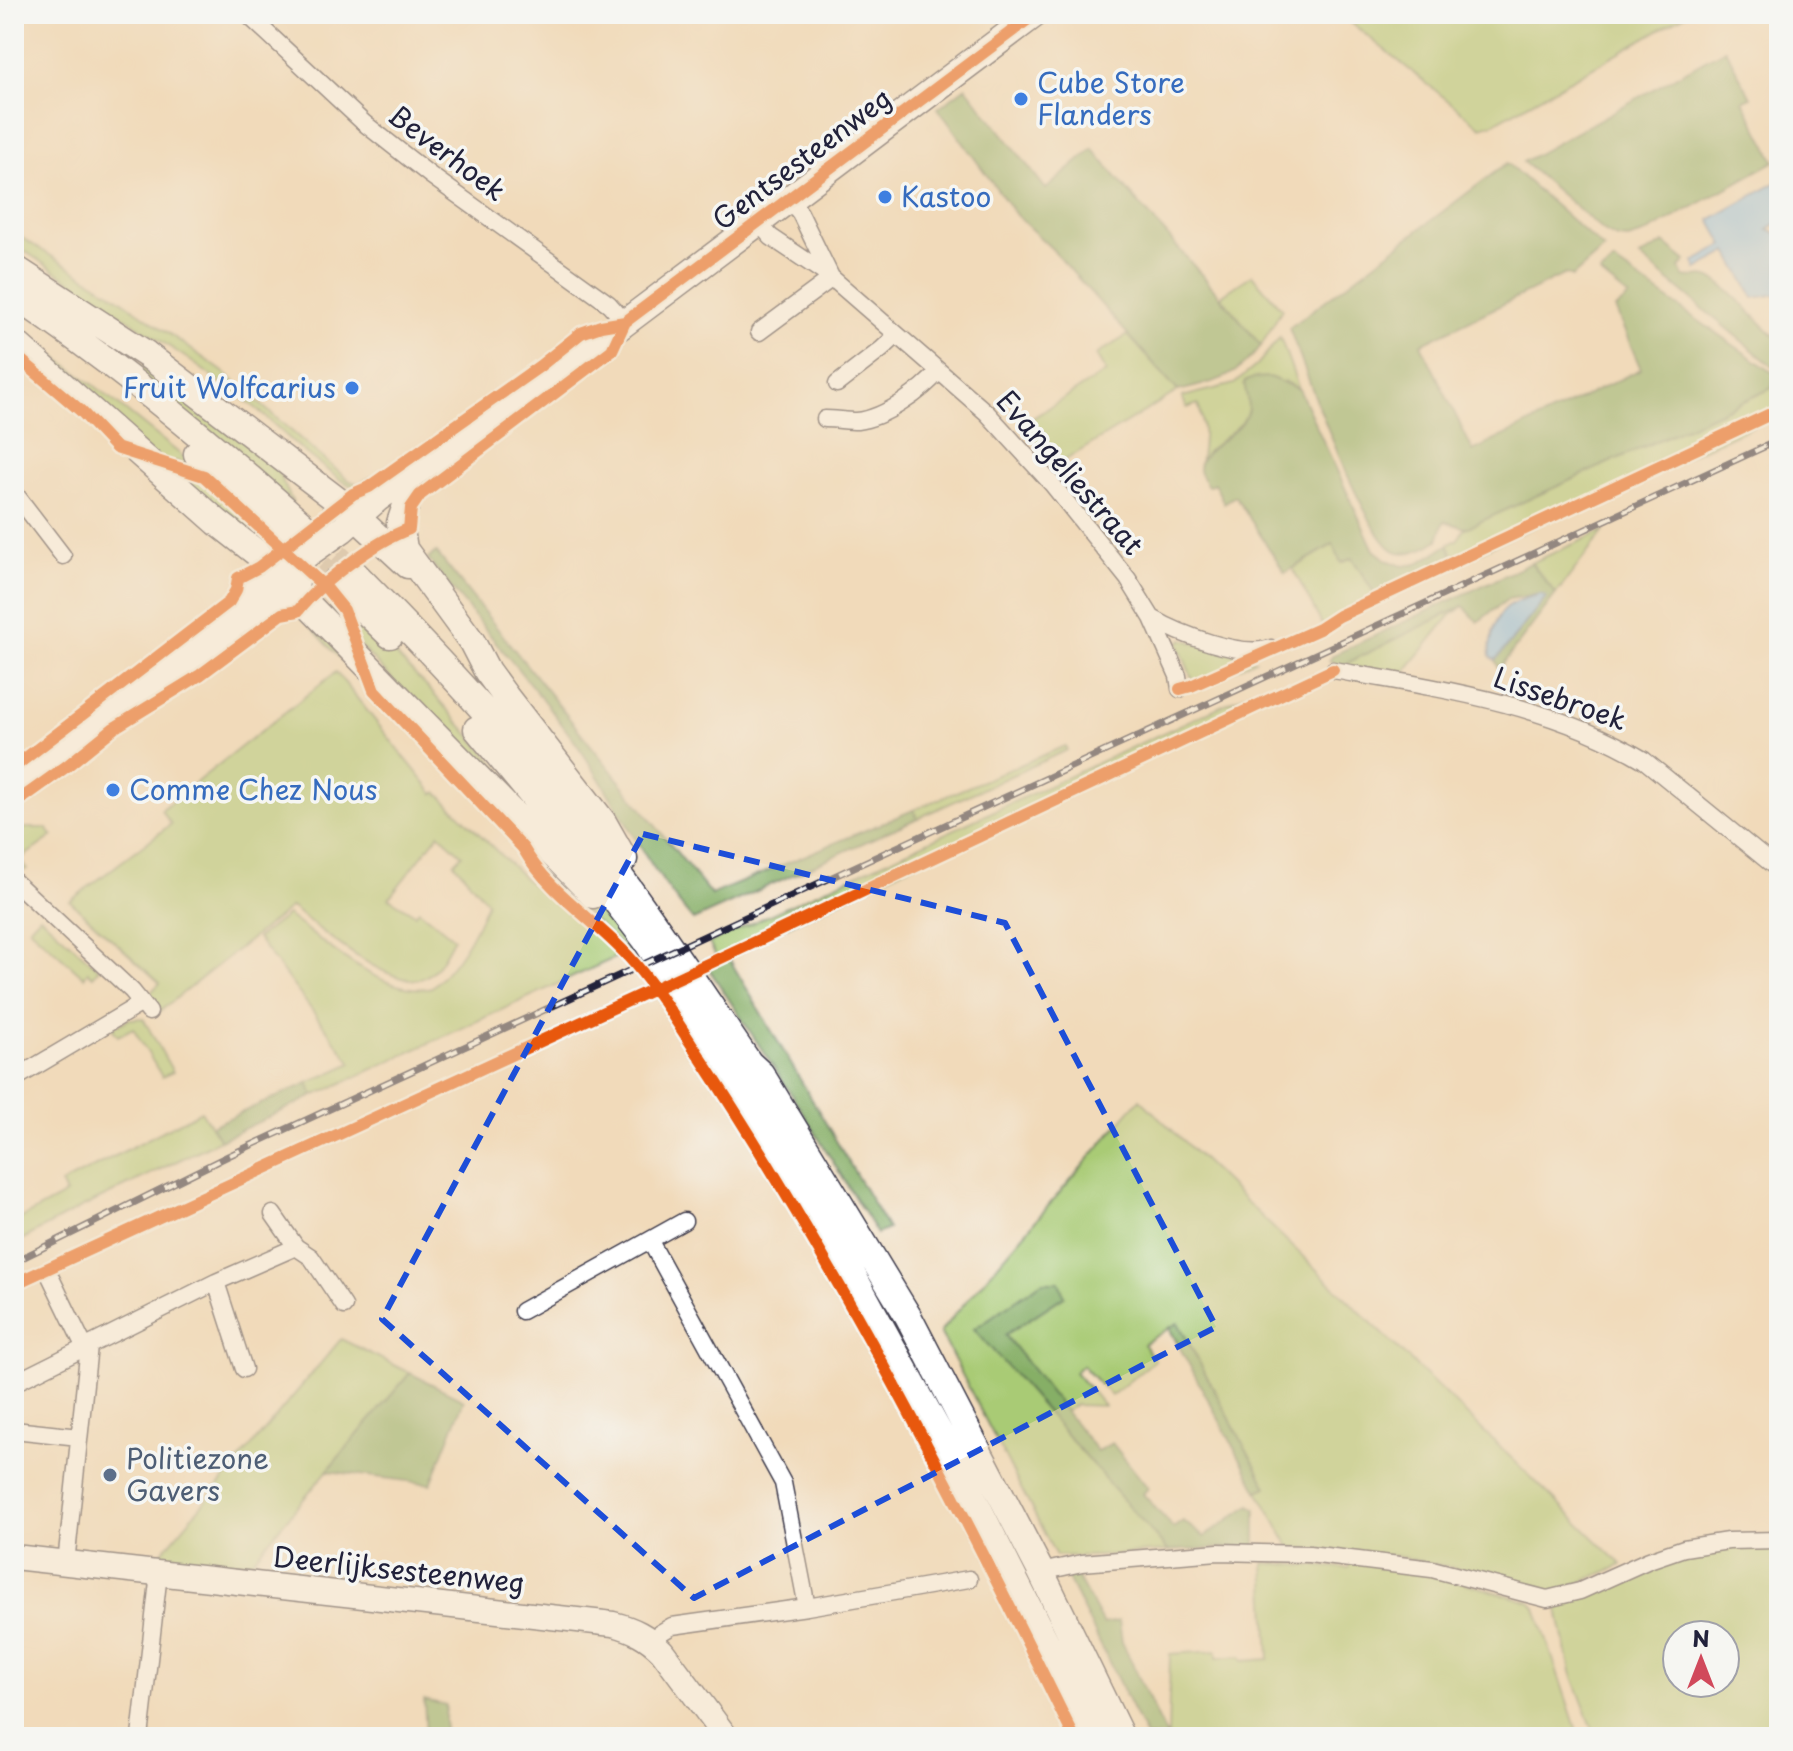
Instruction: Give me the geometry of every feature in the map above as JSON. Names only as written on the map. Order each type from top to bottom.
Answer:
[{"type":"main road","name":"Gentsesteenweg","points":[[203,647],[243,601],[284,581],[363,522],[435,459],[625,322],[1035,14]]},
{"type":"main road","points":[[14,268],[146,354],[363,522],[432,590]]},
{"type":"main road","points":[[14,295],[153,397],[241,469],[296,532],[151,413],[14,312]]},
{"type":"main road","points":[[14,342],[217,522],[258,554],[578,879],[671,981]]},
{"type":"main road","name":"Gentsesteenweg","points":[[363,522],[383,520],[410,494],[435,459]]},
{"type":"main road","points":[[410,494],[401,516],[404,549],[472,642],[487,671],[603,822],[644,893],[757,1059],[761,1074]]},
{"type":"main road","points":[[217,522],[241,551],[245,562],[247,585],[243,601]]},
{"type":"main road","points":[[1094,1737],[959,1468],[877,1317],[764,1124],[645,939],[493,746],[378,622],[344,576],[507,735],[633,894],[749,1063],[761,1074],[908,1316],[1041,1572],[1121,1737]]},
{"type":"main road","name":"Gentsesteenweg","points":[[14,785],[203,647],[261,611],[284,581]]},
{"type":"main road","name":"Deerlijksesteenweg","points":[[14,1557],[613,1624],[633,1629],[650,1639],[672,1664],[726,1737]]},
{"type":"street","name":"Beverhoek","points":[[247,14],[364,123],[430,175],[609,304],[625,322]]},
{"type":"street","name":"Evangeliestraat","points":[[788,198],[800,213],[832,278]]},
{"type":"street","name":"Evangeliestraat","points":[[757,221],[771,237],[832,278],[987,413],[1052,484],[1128,579],[1152,618],[1178,676],[1180,689]]},
{"type":"street","points":[[759,332],[832,278]]},
{"type":"street","points":[[837,384],[897,335]]},
{"type":"street","points":[[825,419],[857,421],[871,418],[925,388],[939,371]]},
{"type":"street","points":[[14,492],[63,556]]},
{"type":"street","points":[[1152,618],[1181,632],[1234,648],[1253,652],[1271,648]]},
{"type":"street","name":"Lissebroek","points":[[1333,670],[1456,691],[1550,718],[1620,745],[1644,760],[1779,870]]},
{"type":"street","points":[[14,881],[132,991],[145,1008],[14,1079]]},
{"type":"street","points":[[273,1214],[296,1247],[311,1257],[344,1306]]},
{"type":"street","points":[[522,1311],[684,1221]]},
{"type":"street","points":[[650,1241],[783,1483],[807,1607]]},
{"type":"street","points":[[14,1383],[216,1282],[296,1247]]},
{"type":"street","points":[[49,1274],[87,1347],[66,1563]]},
{"type":"street","points":[[216,1282],[244,1369]]},
{"type":"street","points":[[14,1430],[79,1437]]},
{"type":"street","points":[[1041,1572],[1082,1563],[1218,1552],[1295,1553],[1432,1569],[1547,1599],[1580,1591],[1684,1548],[1728,1541],[1779,1540]]},
{"type":"street","points":[[140,1737],[159,1573]]},
{"type":"street","points":[[650,1639],[672,1626],[969,1579]]},
{"type":"highlighted area","points":[[643,834],[1005,923],[1216,1327],[694,1598],[382,1319]]},
{"type":"green space","points":[[1340,14],[1687,14],[1494,123],[1481,127]]},
{"type":"green space","points":[[1725,49],[1751,97],[1743,101],[1775,161],[1644,234],[1628,239],[1605,232],[1523,162]]},
{"type":"green space","points":[[966,87],[1046,189],[1093,149],[1261,346],[1252,357],[1224,378],[1178,391],[1052,249],[1016,215],[938,108]]},
{"type":"green space","points":[[1507,163],[1604,249],[1572,277],[1565,274],[1421,344],[1473,451],[1641,369],[1615,309],[1629,297],[1600,274],[1614,262],[1775,374],[1772,388],[1473,525],[1465,528],[1444,521],[1438,540],[1425,548],[1398,552],[1385,542],[1354,488],[1289,328]]},
{"type":"green space","points":[[14,233],[110,292],[222,371],[348,480],[358,484],[379,476],[362,487],[354,487],[340,480],[257,409],[188,359],[14,244]]},
{"type":"green space","points":[[1664,243],[1686,261],[1680,268],[1684,277],[1705,276],[1715,280],[1779,339],[1779,366],[1771,365],[1640,257]]},
{"type":"green space","points":[[14,275],[285,468],[278,472],[293,503]]},
{"type":"green space","points":[[1252,275],[1282,309],[1261,346],[1221,296]]},
{"type":"green space","points":[[14,326],[195,466],[175,461],[172,468],[201,479],[277,546],[266,555],[14,334]]},
{"type":"green space","points":[[1128,335],[1178,391],[1054,467],[1039,450],[1028,421],[1106,372],[1096,355]]},
{"type":"green space","points":[[1280,337],[1299,389],[1284,381],[1248,411],[1242,423],[1207,452],[1200,463],[1203,433],[1198,404],[1187,408],[1182,397],[1234,384],[1257,365]]},
{"type":"green space","points":[[1775,374],[1779,375],[1779,414],[1457,562],[1324,628],[1293,569],[1334,544],[1341,563],[1352,558],[1375,594],[1454,555],[1448,545],[1458,539],[1465,528],[1772,388]]},
{"type":"green space","points":[[1269,377],[1299,389],[1374,550],[1402,566],[1417,564],[1448,545],[1454,556],[1375,594],[1352,558],[1341,563],[1333,544],[1285,573],[1235,496],[1224,503],[1214,483],[1208,486],[1199,470],[1205,455],[1243,421],[1248,406],[1244,382]]},
{"type":"green space","points":[[1605,530],[1556,594],[1531,563]]},
{"type":"green space","points":[[436,552],[711,895],[913,810],[918,818],[693,920],[661,879],[578,746],[428,559]]},
{"type":"green space","points":[[1531,563],[1556,594],[1499,669],[1495,660],[1545,598],[1541,594],[1508,599],[1478,622],[1463,606],[1341,666],[1329,661],[1333,655]]},
{"type":"green space","points":[[347,606],[429,689],[506,776],[549,842],[350,636],[357,633]]},
{"type":"green space","points":[[1463,606],[1450,616],[1404,673],[1341,666]]},
{"type":"green space","points":[[308,614],[567,873],[636,950],[629,953],[536,866],[527,846],[375,684],[366,687],[302,617]]},
{"type":"green space","points":[[1182,639],[1255,660],[1196,688],[1178,644]]},
{"type":"green space","points":[[336,672],[434,794],[437,792],[528,882],[623,954],[314,1096],[308,1083],[352,1063],[257,938],[287,915],[336,952],[375,976],[414,988],[432,987],[464,948],[487,902],[454,863],[462,855],[439,834],[389,898],[415,914],[419,910],[454,938],[438,965],[425,977],[411,979],[394,976],[375,967],[291,907],[159,1012],[149,994],[160,983],[70,901],[171,824],[161,810]]},
{"type":"green space","points":[[1253,691],[1256,697],[718,960],[709,943]]},
{"type":"green space","points":[[1065,746],[1067,750],[918,818],[913,810]]},
{"type":"green space","points":[[14,828],[46,828],[53,836],[19,860],[27,869],[23,871],[14,869]]},
{"type":"green space","points":[[40,916],[99,969],[93,976],[88,972],[84,977],[29,928]]},
{"type":"green space","points":[[727,955],[888,1229],[877,1234],[797,1103],[707,966]]},
{"type":"green space","points":[[143,1018],[173,1072],[162,1077],[133,1028],[118,1036],[112,1028],[129,1019]]},
{"type":"green space","points":[[308,1083],[314,1096],[220,1140],[211,1126]]},
{"type":"green space","points":[[1140,1099],[1622,1565],[1560,1591],[1543,1591],[1395,1556],[1290,1547],[1258,1491],[1266,1487],[1178,1323],[1143,1344],[1155,1360],[1111,1396],[1082,1365],[1075,1372],[1104,1406],[1076,1405],[1064,1412],[1005,1335],[1064,1296],[1043,1282],[975,1329],[1168,1551],[1056,1556],[940,1332]]},
{"type":"green space","points":[[201,1111],[220,1140],[14,1244],[14,1222],[66,1194],[61,1184]]},
{"type":"green space","points":[[1042,1282],[1059,1282],[1064,1296],[1005,1335],[1097,1451],[1112,1443],[1148,1488],[1143,1494],[1173,1528],[1183,1521],[1204,1537],[1250,1505],[1256,1509],[1256,1546],[1168,1551],[974,1329]]},
{"type":"green space","points":[[1178,1323],[1267,1487],[1258,1491],[1169,1328]]},
{"type":"green space","points":[[341,1339],[410,1373],[243,1571],[155,1561]]},
{"type":"green space","points":[[410,1373],[464,1400],[431,1484],[327,1471]]},
{"type":"green space","points":[[1779,1546],[1779,1737],[1596,1737],[1571,1672],[1557,1605],[1656,1562],[1713,1548]]},
{"type":"green space","points":[[1349,1560],[1418,1569],[1530,1602],[1536,1608],[1579,1737],[1168,1737],[1170,1654],[1217,1651],[1217,1658],[1241,1656],[1243,1661],[1269,1659],[1264,1563],[1349,1568]]},
{"type":"green space","points":[[1074,1571],[1103,1624],[1119,1621],[1122,1642],[1167,1737],[1146,1737],[1065,1573]]},
{"type":"green space","points":[[424,1700],[446,1705],[444,1735],[462,1737],[426,1737]]},
{"type":"water","points":[[1779,181],[1779,221],[1768,230],[1779,235],[1779,294],[1754,298],[1728,252],[1697,269],[1694,262],[1724,245],[1710,220]]},
{"type":"water","points":[[1541,594],[1546,597],[1500,655],[1495,660],[1490,657],[1495,627],[1502,612],[1514,603]]},
{"type":"tunnel","points":[[308,529],[352,571]]},
{"type":"tunnel","points":[[291,540],[335,582]]},
{"type":"railway","points":[[14,1262],[228,1156],[1779,440]]},
{"type":"cycle path","points":[[14,804],[114,728],[200,675],[282,614],[298,611],[320,588],[365,553],[409,529],[411,508],[420,495],[612,350],[625,322],[1035,14]]},
{"type":"cycle path","points":[[14,767],[229,602],[238,578],[259,567],[353,494],[369,487],[540,366],[581,333],[625,322]]},
{"type":"cycle path","points":[[14,354],[81,411],[116,448],[204,476],[327,589],[344,610],[374,690],[523,848],[545,878],[615,943],[647,979],[751,1136],[850,1304],[943,1476],[1074,1737]]},
{"type":"cycle path","points":[[1180,689],[1319,629],[1339,616],[1779,410]]},
{"type":"cycle path","points":[[14,1284],[710,963],[1333,670]]},
{"type":"place","name":"Cube Store Flanders","points":[[1021,99]]},
{"type":"place","name":"Kastoo","points":[[885,197]]},
{"type":"place","name":"Fruit Wolfcarius","points":[[352,388]]},
{"type":"place","name":"Comme Chez Nous","points":[[113,790]]},
{"type":"place","name":"Politiezone Gavers","points":[[110,1475]]}]
